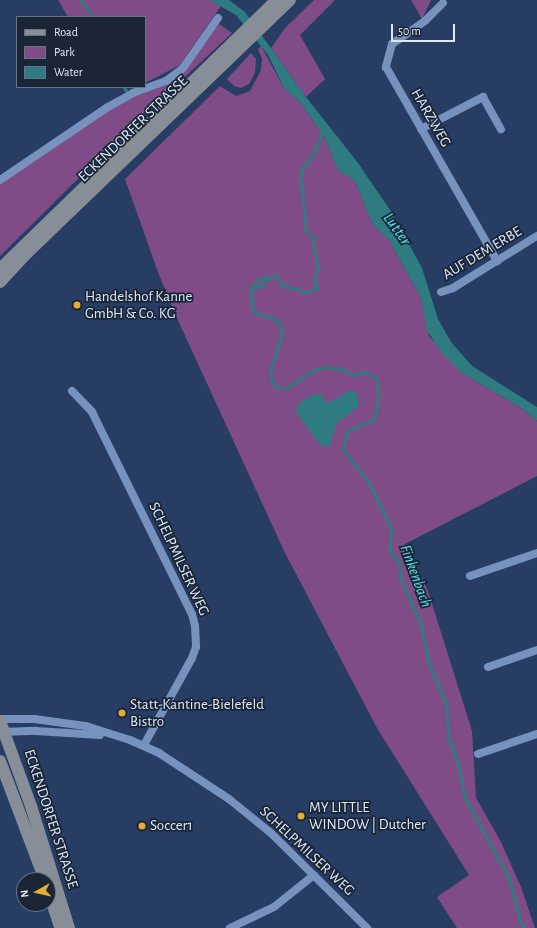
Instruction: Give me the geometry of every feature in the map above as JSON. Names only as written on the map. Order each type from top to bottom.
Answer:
[{"type":"main road","name":"ECKENDORFER STRASSE","points":[[272,12],[276,0]]},
{"type":"main road","name":"ECKENDORFER STRASSE","points":[[0,269],[272,12],[290,0]]},
{"type":"main road","name":"ECKENDORFER STRASSE","points":[[0,282],[27,253],[238,44]]},
{"type":"main road","name":"ECKENDORFER STRASSE","points":[[1,726],[31,806],[69,928]]},
{"type":"main road","name":"ECKENDORFER STRASSE","points":[[0,761],[42,872]]},
{"type":"main road","name":"ECKENDORFER STRASSE","points":[[55,912],[60,928]]},
{"type":"street","name":"HARZWEG","points":[[443,3],[425,21],[392,44],[386,59],[390,78],[497,261]]},
{"type":"street","points":[[0,180],[108,107],[133,93],[166,81],[183,68],[218,18]]},
{"type":"street","points":[[421,129],[483,98],[501,129]]},
{"type":"street","name":"AUF DEM ERBE","points":[[441,292],[453,288],[537,236]]},
{"type":"street","name":"SCHELPMILSER WEG","points":[[72,391],[92,412],[192,614],[195,626],[196,647],[192,658],[144,745]]},
{"type":"street","points":[[470,576],[537,553]]},
{"type":"street","points":[[488,667],[537,650]]},
{"type":"street","name":"SCHELPMILSER WEG","points":[[1,726],[34,719],[86,726],[144,745],[228,800],[272,834],[367,928]]},
{"type":"street","name":"SCHELPMILSER WEG","points":[[1,726],[88,733],[130,740]]},
{"type":"street","points":[[478,754],[537,734]]},
{"type":"street","points":[[230,928],[281,902],[314,875]]},
{"type":"green space","points":[[58,0],[209,0],[221,6],[180,65],[146,82],[146,16],[67,16]]},
{"type":"green space","points":[[314,0],[335,0],[300,35],[325,79],[306,97],[271,48],[285,28]]},
{"type":"green space","points":[[411,0],[431,0],[422,19]]},
{"type":"green space","points":[[219,24],[232,33],[110,147],[0,256],[0,182],[100,115],[134,97],[170,84]]},
{"type":"green space","points":[[261,46],[284,88],[300,102],[324,136],[338,170],[355,181],[373,225],[389,240],[421,298],[429,336],[462,373],[523,409],[537,421],[537,476],[405,544],[428,591],[472,731],[476,798],[501,842],[521,887],[535,928],[457,928],[437,897],[469,875],[377,728],[285,553],[181,327],[159,275],[125,179],[220,86],[236,96],[250,91],[261,70],[262,59],[258,49]]},
{"type":"green space","points":[[251,53],[256,59],[255,73],[249,84],[241,88],[234,86],[227,79]]},
{"type":"water","name":"Lutter","points":[[209,0],[229,0],[245,12],[306,97],[358,163],[392,213],[422,268],[438,319],[451,342],[472,366],[537,407],[537,421],[523,409],[462,373],[442,353],[427,331],[421,298],[389,240],[373,225],[355,181],[338,170],[324,136],[300,102],[284,88],[268,55],[236,15]]},
{"type":"water","points":[[354,390],[359,399],[358,407],[337,423],[329,447],[320,445],[296,412],[297,407],[303,400],[315,394],[321,394],[326,402],[331,402],[348,391]]},
{"type":"waterway","points":[[81,0],[92,16]]},
{"type":"waterway","name":"Finkenbach","points":[[323,131],[316,151],[302,169],[301,178],[307,233],[315,237],[313,244],[318,266],[315,282],[318,288],[308,293],[283,286],[275,276],[260,279],[251,289],[253,309],[254,312],[274,319],[282,326],[281,339],[271,369],[272,382],[278,388],[287,388],[312,371],[324,367],[342,369],[354,375],[365,372],[377,378],[379,399],[374,420],[348,431],[343,450],[369,482],[392,529],[390,551],[399,562],[401,578],[421,624],[430,665],[447,705],[449,738],[459,766],[465,797],[510,880],[521,923],[525,928]]},
{"type":"waterway","name":"Finkenbach","points":[[251,288],[262,286],[268,278]]},
{"type":"place","name":"Handelshof Kanne GmbH & Co. KG","points":[[77,305]]},
{"type":"place","name":"Statt-Kantine-Bielefeld Bistro","points":[[122,713]]},
{"type":"place","name":"MY LITTLE WINDOW | Dutcher","points":[[301,816]]},
{"type":"place","name":"Soccer1","points":[[142,826]]}]
